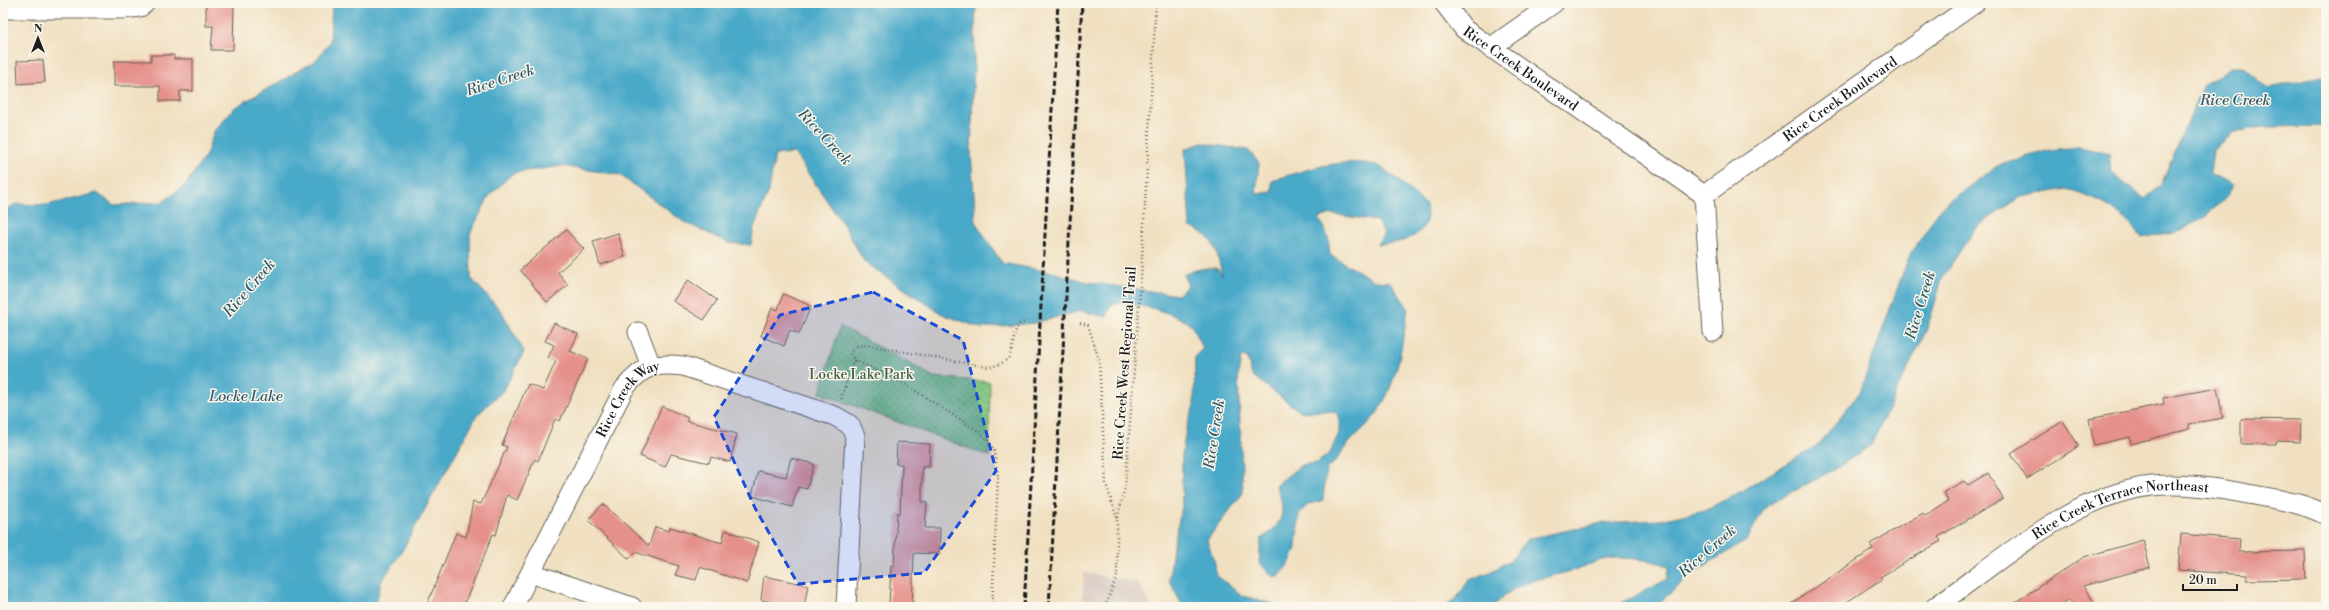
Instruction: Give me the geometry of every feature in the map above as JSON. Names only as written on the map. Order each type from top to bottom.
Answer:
[{"type":"street","points":[[3,9],[122,9],[140,6],[145,3]]},
{"type":"street","name":"Rice Creek Boulevard","points":[[1444,3],[1464,29],[1704,195],[1975,3]]},
{"type":"street","points":[[1490,48],[1554,3]]},
{"type":"street","points":[[1704,195],[1713,332]]},
{"type":"street","points":[[638,332],[652,366]]},
{"type":"street","name":"Rice Creek Way","points":[[513,607],[624,389],[634,377],[652,366],[665,364],[683,366],[835,416],[850,425],[855,436],[846,607]]},
{"type":"street","name":"Rice Creek Terrace Northeast","points":[[1935,607],[2063,516],[2116,494],[2151,486],[2216,488],[2311,507],[2326,515]]},
{"type":"street","points":[[531,573],[632,607]]},
{"type":"path","name":"Rice Creek West Regional Trail","points":[[1117,519],[1125,488],[1139,310],[1156,3]]},
{"type":"path","points":[[992,607],[998,476],[996,459],[990,442],[968,424],[903,383],[854,360],[850,353],[855,346],[867,344],[988,367],[995,366],[1009,358],[1014,345],[1016,329],[1019,324],[1027,321]]},
{"type":"path","name":"Rice Creek West Regional Trail","points":[[1080,323],[1088,325],[1099,360],[1106,484],[1117,519]]},
{"type":"path","points":[[835,416],[854,360]]},
{"type":"path","points":[[1105,607],[1117,576],[1117,519]]},
{"type":"highlighted area","points":[[873,292],[963,340],[996,471],[924,573],[798,584],[755,508],[714,417],[780,315]]},
{"type":"shaded area","points":[[1084,573],[1137,582],[1152,607],[1082,607]]},
{"type":"green space","name":"Locke Lake Park","points":[[840,326],[934,377],[990,382],[989,456],[820,393]]},
{"type":"water","name":"Locke Lake","points":[[332,3],[976,3],[971,153],[976,223],[1002,263],[1056,273],[1087,282],[1178,295],[1188,285],[1183,275],[1187,273],[1200,269],[1217,268],[1222,275],[1214,246],[1210,240],[1205,235],[1190,227],[1185,149],[1201,143],[1248,150],[1259,163],[1256,194],[1272,192],[1272,181],[1323,166],[1364,163],[1380,167],[1426,205],[1427,219],[1418,233],[1413,237],[1399,242],[1377,244],[1384,234],[1377,221],[1332,214],[1319,218],[1328,237],[1330,255],[1375,281],[1390,282],[1408,308],[1398,362],[1390,389],[1377,413],[1348,444],[1336,460],[1326,469],[1323,500],[1308,505],[1299,514],[1296,548],[1292,559],[1279,577],[1272,576],[1259,563],[1261,539],[1275,528],[1281,516],[1282,503],[1276,485],[1301,465],[1317,463],[1330,453],[1339,433],[1339,415],[1330,411],[1299,411],[1252,375],[1247,357],[1241,357],[1238,377],[1243,493],[1207,540],[1215,563],[1216,575],[1243,596],[1284,607],[1183,607],[1169,580],[1173,547],[1182,507],[1182,455],[1186,429],[1194,405],[1195,356],[1203,348],[1191,326],[1174,315],[1152,308],[1130,304],[1112,304],[1107,317],[1080,311],[1034,323],[981,328],[942,314],[865,263],[845,227],[794,153],[775,155],[769,191],[754,227],[751,245],[729,243],[684,222],[620,175],[562,166],[513,173],[489,196],[470,234],[471,278],[502,312],[524,352],[504,390],[477,415],[402,551],[381,582],[375,607],[3,607],[3,211],[16,204],[47,205],[97,193],[114,205],[163,202],[186,184],[206,155],[214,131],[234,108],[315,61],[330,42]]},
{"type":"water","name":"Rice Creek","points":[[2230,67],[2242,67],[2269,88],[2316,77],[2326,78],[2326,126],[2262,127],[2234,132],[2213,151],[2210,173],[2234,185],[2223,200],[2209,213],[2193,224],[2176,232],[2141,237],[2128,221],[2101,202],[2067,189],[2020,197],[1976,228],[1943,276],[1927,329],[1871,445],[1840,466],[1765,507],[1746,541],[1697,570],[1659,603],[1653,607],[1613,607],[1668,579],[1669,566],[1656,562],[1629,558],[1610,558],[1520,586],[1501,598],[1493,607],[1445,607],[1456,599],[1469,580],[1490,572],[1512,559],[1527,539],[1602,523],[1660,520],[1705,510],[1742,491],[1819,444],[1860,392],[1908,259],[1941,207],[1997,166],[2049,150],[2079,147],[2109,153],[2111,173],[2145,199],[2161,185],[2203,85]]},
{"type":"building","points":[[206,3],[234,3],[233,50],[211,50],[213,26],[206,26]]},
{"type":"building","points":[[151,55],[174,55],[174,59],[193,59],[193,91],[180,91],[180,101],[160,101],[160,86],[114,86],[114,61],[151,61]]},
{"type":"building","points":[[43,60],[45,82],[18,84],[17,61]]},
{"type":"building","points":[[566,230],[584,249],[558,272],[568,285],[547,302],[520,270]]},
{"type":"building","points":[[618,233],[625,257],[600,265],[593,241]]},
{"type":"building","points":[[688,280],[717,300],[704,320],[673,301]]},
{"type":"building","points":[[783,294],[811,306],[799,334],[790,330],[784,346],[761,336],[772,308],[778,310]]},
{"type":"building","points":[[554,323],[578,334],[570,351],[588,359],[560,421],[555,419],[538,461],[535,459],[517,500],[507,495],[496,535],[493,534],[463,607],[426,607],[456,533],[466,537],[473,502],[481,504],[507,447],[502,445],[528,384],[543,390],[556,361],[548,358],[554,345],[545,341]]},
{"type":"building","points":[[2217,388],[2223,418],[2189,424],[2189,429],[2131,444],[2130,437],[2094,445],[2089,419],[2164,404],[2163,398]]},
{"type":"building","points":[[662,406],[688,418],[686,421],[737,434],[730,462],[711,457],[709,463],[671,454],[665,467],[640,456]]},
{"type":"building","points":[[2241,419],[2301,420],[2300,442],[2276,441],[2276,444],[2241,444]]},
{"type":"building","points":[[2063,421],[2079,446],[2027,479],[2011,454]]},
{"type":"building","points":[[897,442],[930,444],[929,467],[922,467],[922,502],[927,502],[925,528],[940,528],[939,554],[914,553],[912,607],[889,607],[891,565],[894,565],[897,513],[900,513],[902,464],[896,464]]},
{"type":"building","points":[[791,458],[814,464],[807,489],[798,487],[792,507],[752,496],[758,471],[786,477]]},
{"type":"building","points":[[1988,473],[2003,499],[1938,537],[1941,541],[1880,577],[1882,579],[1839,607],[1786,607],[1873,549],[1870,544],[1923,513],[1925,516],[1948,501],[1944,492],[1964,481],[1968,485]]},
{"type":"building","points":[[603,504],[649,546],[655,527],[669,531],[670,527],[722,543],[725,530],[759,542],[747,583],[700,567],[696,580],[675,575],[679,566],[635,552],[629,559],[588,520]]},
{"type":"building","points":[[2181,534],[2240,539],[2239,552],[2305,551],[2306,579],[2247,580],[2247,575],[2178,570]]},
{"type":"building","points":[[2143,540],[2150,567],[2083,586],[2094,602],[2086,607],[2074,607],[2069,600],[2058,607],[2008,607],[2084,557]]},
{"type":"building","points":[[764,576],[808,585],[804,607],[777,607],[778,603],[761,600]]},
{"type":"railway","points":[[1024,607],[1058,3]]},
{"type":"railway","points":[[1049,607],[1082,3]]}]
